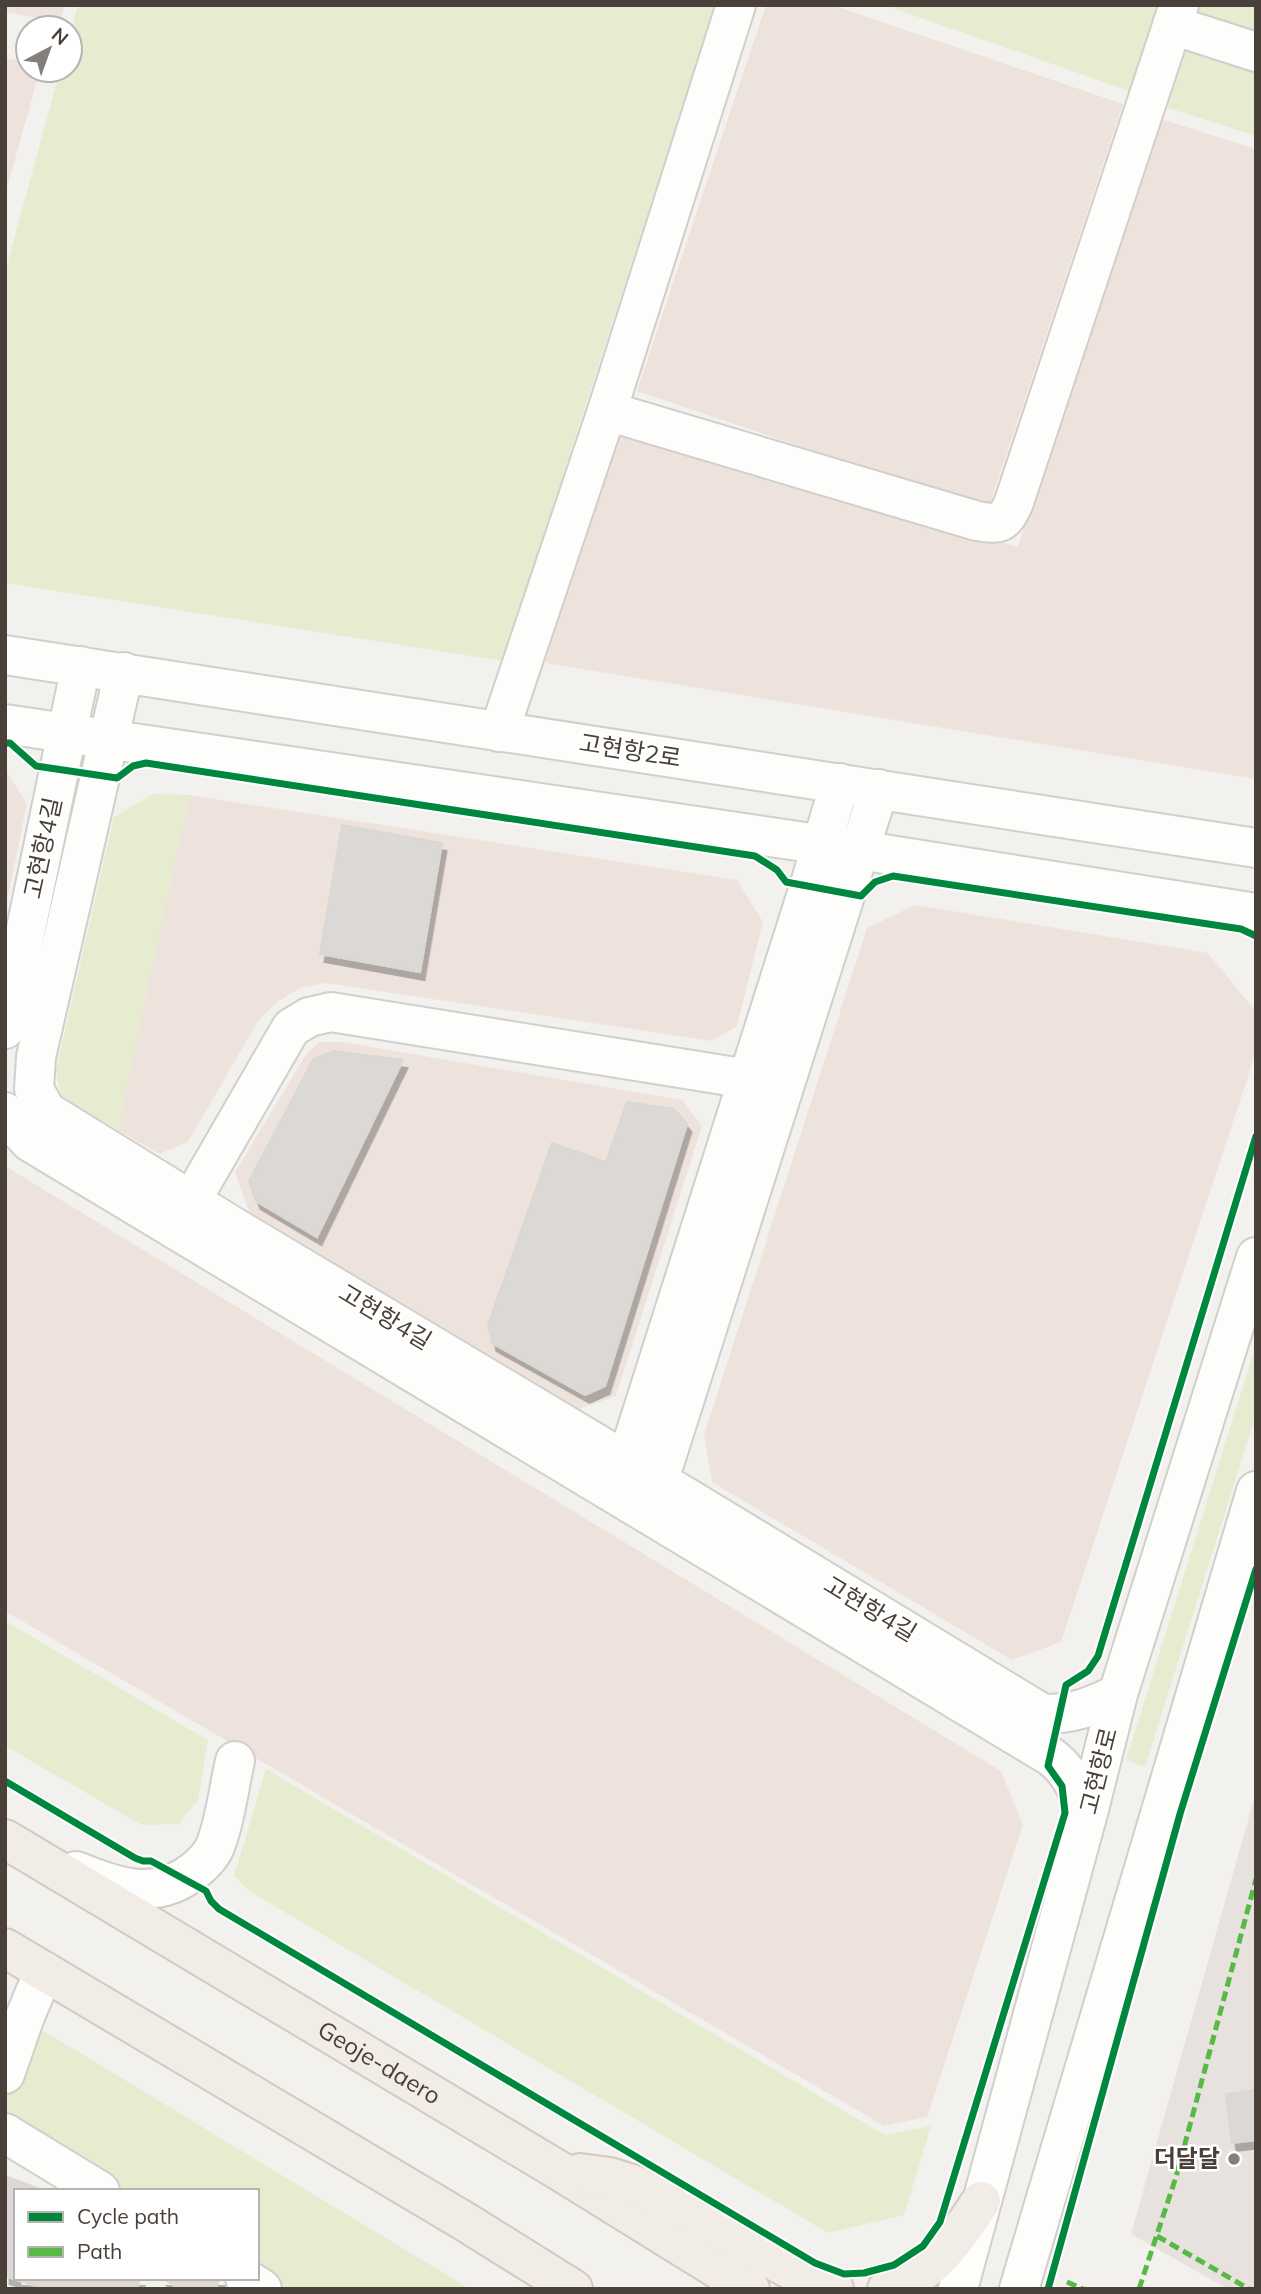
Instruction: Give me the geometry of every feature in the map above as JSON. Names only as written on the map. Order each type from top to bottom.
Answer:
[{"type":"main road","name":"Geoje-daero","points":[[15,1845],[558,2170],[750,2289]]},
{"type":"main road","points":[[5,1948],[464,2221],[573,2289]]},
{"type":"main road","points":[[558,2170],[610,2177],[635,2185],[817,2284],[834,2289]]},
{"type":"main road","points":[[887,2289],[900,2286],[936,2260],[960,2234],[981,2201]]},
{"type":"street","points":[[499,732],[607,411],[736,5]]},
{"type":"street","points":[[607,411],[977,521],[1000,523],[1014,502],[1175,15],[1256,52]]},
{"type":"street","name":"고현항2로","points":[[5,655],[1256,848]]},
{"type":"street","name":"고현항4길","points":[[5,1030],[81,666]]},
{"type":"street","name":"고현항4길","points":[[124,673],[36,1057],[34,1089],[46,1111],[191,1201],[1050,1756],[1072,1780],[1088,1813]]},
{"type":"street","points":[[5,724],[859,850],[1256,913]]},
{"type":"street","points":[[637,1488],[748,1079],[840,783]]},
{"type":"street","points":[[637,1488],[879,789]]},
{"type":"street","points":[[191,1201],[291,1028],[309,1017],[331,1012],[748,1079]]},
{"type":"street","name":"고현항4길","points":[[5,1112],[30,1142],[637,1488],[1044,1714],[1068,1714],[1118,1694]]},
{"type":"street","name":"고현항로","points":[[958,2289],[1118,1694],[1256,1257]]},
{"type":"street","points":[[1018,2289],[1256,1491]]},
{"type":"street","points":[[15,1845],[124,1888],[155,1890],[187,1876],[207,1860],[217,1842],[235,1761]]},
{"type":"street","points":[[5,2074],[44,1971]]},
{"type":"street","points":[[5,2133],[97,2189]]},
{"type":"street","points":[[1030,2289],[1035,2232]]},
{"type":"shaded area","points":[[5,5],[65,5],[62,14],[5,12]]},
{"type":"shaded area","points":[[766,5],[832,5],[1123,104],[988,510],[637,391]]},
{"type":"shaded area","points":[[5,58],[14,60],[14,84],[36,84],[5,195]]},
{"type":"shaded area","points":[[1158,118],[1256,149],[1256,779],[545,663],[614,429],[1018,547]]},
{"type":"shaded area","points":[[5,769],[27,804],[5,911]]},
{"type":"shaded area","points":[[189,795],[737,880],[763,922],[737,1026],[712,1041],[326,983],[300,988],[277,1002],[258,1021],[188,1142],[159,1154],[117,1130]]},
{"type":"shaded area","points":[[915,905],[1208,953],[1256,1012],[1256,1052],[1061,1642],[1012,1660],[712,1482],[704,1435],[867,928]]},
{"type":"shaded area","points":[[319,1042],[342,1042],[682,1100],[702,1126],[616,1396],[579,1409],[249,1211],[235,1172],[307,1053]]},
{"type":"shaded area","points":[[5,1166],[1001,1771],[1023,1825],[927,2117],[884,2126],[5,1611]]},
{"type":"shaded area","points":[[1256,1792],[1256,2289],[1228,2289],[1131,2234]]},
{"type":"green space","points":[[78,5],[715,5],[503,661],[5,583],[5,272],[56,84],[84,84],[84,14],[76,14]]},
{"type":"green space","points":[[884,5],[1159,5],[1129,91]]},
{"type":"green space","points":[[1196,5],[1256,5],[1256,37],[1192,16]]},
{"type":"green space","points":[[1181,43],[1256,67],[1256,136],[1162,106]]},
{"type":"green space","points":[[153,794],[189,795],[118,1129],[62,1101],[56,1070],[114,817]]},
{"type":"green space","points":[[1256,1345],[1256,1414],[1145,1767],[1126,1760]]},
{"type":"green space","points":[[5,1621],[208,1740],[198,1800],[179,1824],[142,1825],[5,1746]]},
{"type":"green space","points":[[266,1769],[885,2135],[931,2126],[904,2215],[828,2233],[249,1891],[234,1876]]},
{"type":"green space","points":[[5,2008],[470,2289],[262,2289],[258,2280],[259,2189],[97,2189],[5,2133]]},
{"type":"building","points":[[342,825],[442,843],[420,972],[320,954]]},
{"type":"building","points":[[334,1051],[403,1060],[317,1237],[256,1201],[249,1181],[314,1058]]},
{"type":"building","points":[[627,1102],[674,1109],[687,1124],[605,1386],[585,1395],[492,1343],[488,1325],[552,1143],[606,1162]]},
{"type":"building","points":[[1256,2090],[1256,2140],[1232,2143],[1226,2094]]},
{"type":"building","points":[[5,2176],[40,2189],[14,2189],[14,2279],[5,2276]]},
{"type":"building","points":[[17,2280],[139,2280],[137,2289],[45,2289]]},
{"type":"building","points":[[166,2280],[219,2280],[215,2289],[179,2289]]},
{"type":"marked path","points":[[1139,2289],[1176,2177],[1256,1879]]},
{"type":"marked path","points":[[1157,2236],[1249,2289]]},
{"type":"marked path","points":[[1067,2282],[1083,2289]]},
{"type":"cycle path","points":[[5,743],[10,743],[36,766],[117,778],[133,766],[146,763],[755,856],[777,870],[786,882],[861,896],[875,882],[893,876],[1241,929],[1256,936]]},
{"type":"cycle path","points":[[5,1781],[135,1858],[151,1861],[206,1891],[219,1909],[815,2263],[844,2274],[864,2273],[894,2265],[923,2246],[940,2222],[1065,1813],[1062,1786],[1048,1766],[1066,1685],[1088,1671],[1098,1656],[1256,1136]]},
{"type":"cycle path","points":[[1048,2289],[1180,1814],[1256,1569]]},
{"type":"place","name":"더달달","points":[[1234,2159]]}]
